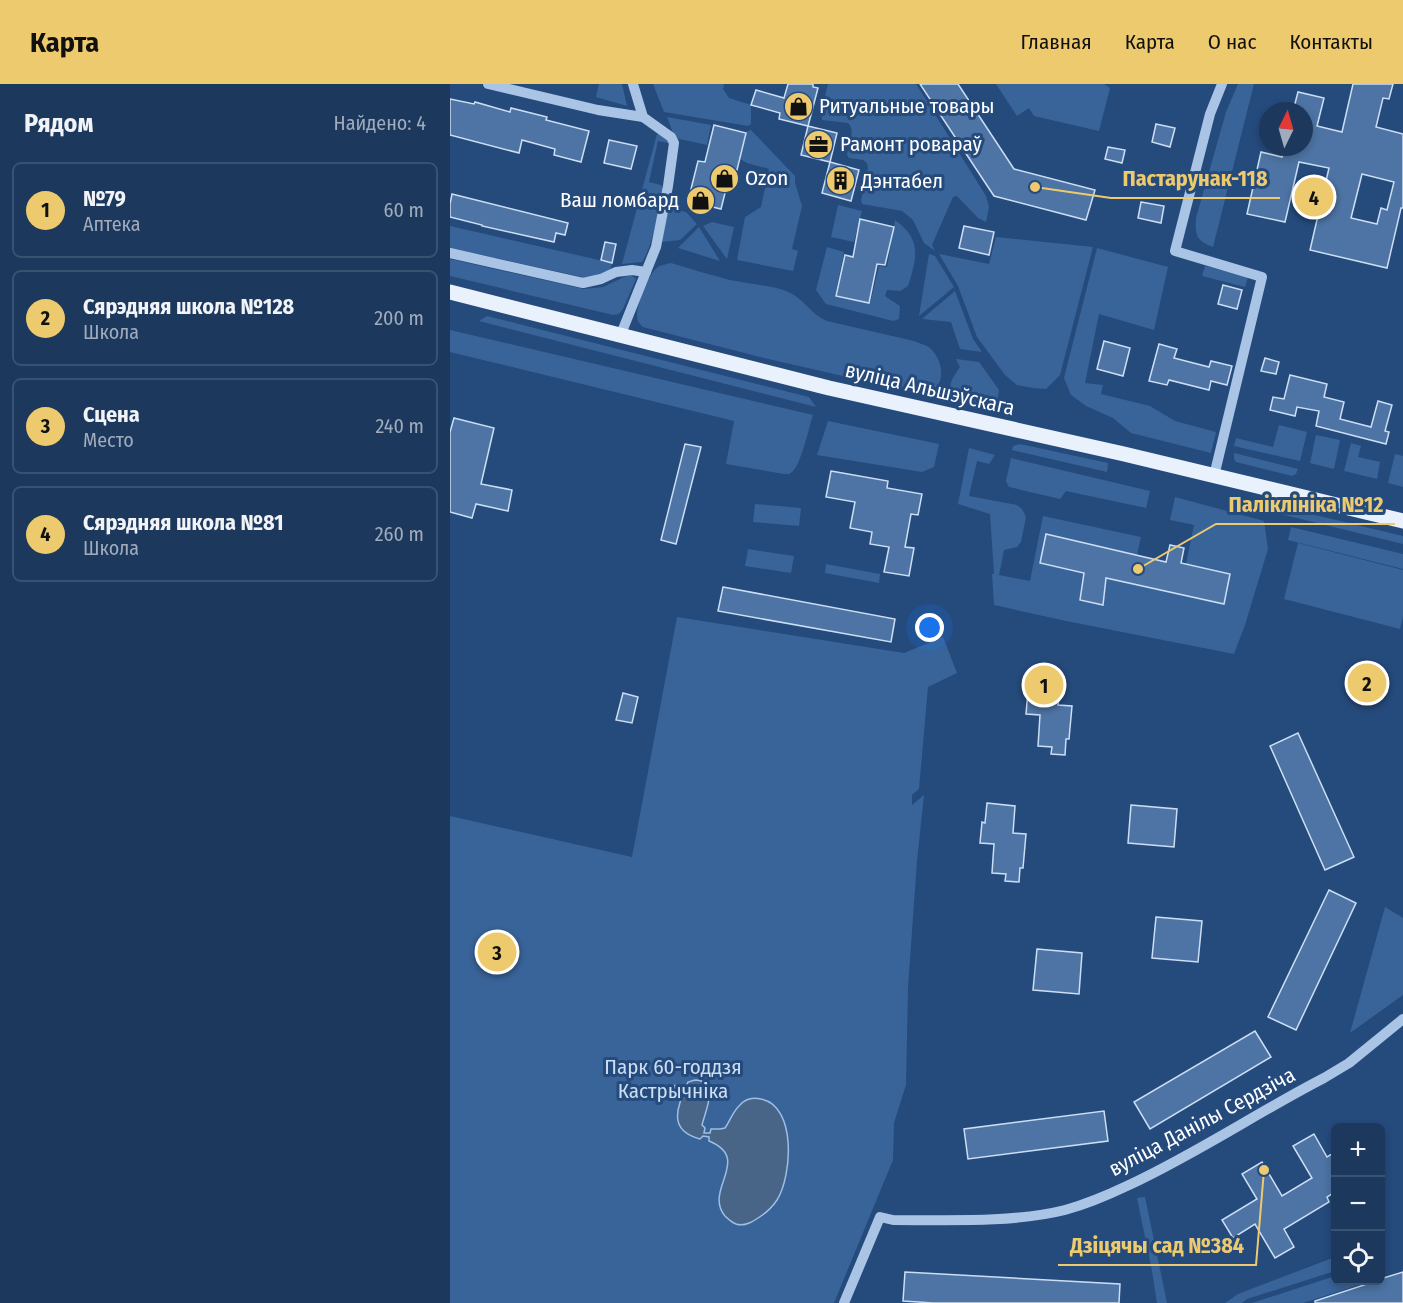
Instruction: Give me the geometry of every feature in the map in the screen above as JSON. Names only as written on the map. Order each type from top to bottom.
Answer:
[{"type":"main road","name":"вуліца Альшэўскага","points":[[450,292],[829,388],[1403,521]]},
{"type":"street","points":[[488,84],[598,110],[644,117],[671,137],[674,143],[656,247],[621,334]]},
{"type":"street","points":[[633,84],[644,117]]},
{"type":"street","points":[[1214,476],[1262,277],[1175,251],[1210,114],[1222,84]]},
{"type":"street","points":[[450,254],[583,283],[601,279],[616,272],[632,270],[646,272]]},
{"type":"street","name":"вуліца Данілы Сердзіча","points":[[844,1303],[880,1217],[893,1220],[1012,1218],[1047,1214],[1099,1199],[1159,1171],[1324,1078],[1349,1063],[1403,1019]]},
{"type":"green space","points":[[599,84],[622,84],[627,106],[596,97]]},
{"type":"green space","points":[[653,84],[724,84],[723,89],[729,98],[751,105],[751,124],[748,126],[664,112]]},
{"type":"green space","points":[[828,84],[916,84],[986,196],[989,207],[986,222],[978,218],[957,196],[953,197],[932,245],[935,251],[924,243],[913,220],[902,211],[862,204],[867,163],[863,160],[849,158],[847,155],[852,134],[848,123],[822,120],[822,108]]},
{"type":"green space","points":[[996,84],[1104,84],[1110,88],[1099,131],[1034,116],[1029,108],[1017,116]]},
{"type":"green space","points":[[1238,84],[1254,84],[1213,247],[1198,237],[1196,218],[1226,112]]},
{"type":"green space","points":[[667,117],[711,125],[707,145],[675,138]]},
{"type":"green space","points":[[751,130],[795,176],[802,206],[792,249],[798,251],[793,271],[737,260],[745,217],[761,207],[769,169],[740,159],[746,132]]},
{"type":"green space","points":[[657,134],[664,135],[669,143],[658,141],[649,182],[661,185],[663,189],[653,236],[642,262],[622,264]]},
{"type":"green space","points":[[838,205],[862,211],[854,242],[831,237]]},
{"type":"green space","points":[[669,208],[686,212],[697,224],[680,240],[661,242]]},
{"type":"green space","points":[[895,220],[910,234],[915,250],[914,267],[908,286],[900,291],[887,290],[885,296],[900,306],[899,319],[893,321],[826,304],[816,290],[827,247],[844,252],[835,296],[870,304],[879,266],[887,267]]},
{"type":"green space","points":[[712,222],[734,227],[727,259],[703,226]]},
{"type":"green space","points":[[450,226],[612,263],[610,272],[587,278],[450,248]]},
{"type":"green space","points":[[699,227],[720,261],[678,248]]},
{"type":"green space","points":[[996,237],[1093,247],[1060,375],[1046,389],[1017,385],[1005,375],[977,337],[958,286],[939,254],[989,264]]},
{"type":"green space","points":[[1097,248],[1168,267],[1154,330],[1099,314],[1085,383],[1103,385],[1101,394],[1150,406],[1175,421],[1216,432],[1211,453],[1131,433],[1113,418],[1086,406],[1071,395],[1064,378]]},
{"type":"green space","points":[[929,254],[935,256],[954,287],[919,316]]},
{"type":"green space","points":[[450,259],[584,289],[603,287],[631,275],[636,279],[623,309],[619,314],[613,315],[450,276]]},
{"type":"green space","points":[[671,263],[730,280],[786,291],[827,321],[925,345],[931,349],[939,362],[940,381],[926,395],[764,358],[643,327],[638,322],[637,315],[644,289],[659,266]]},
{"type":"green space","points":[[1205,266],[1248,277],[1245,287],[1202,276]]},
{"type":"green space","points":[[955,291],[973,339],[982,352],[960,349],[951,322],[922,319]]},
{"type":"green space","points":[[487,316],[809,397],[816,407],[479,321]]},
{"type":"green space","points":[[450,330],[813,415],[799,461],[790,474],[726,464],[734,421],[450,352]]},
{"type":"green space","points":[[956,359],[979,362],[999,390],[997,404],[956,400],[950,387],[960,367]]},
{"type":"green space","points":[[828,421],[939,444],[934,467],[922,472],[817,455]]},
{"type":"green space","points":[[1279,425],[1307,432],[1300,461],[1234,446],[1236,438],[1273,447]]},
{"type":"green space","points":[[1316,435],[1340,440],[1334,469],[1310,463]]},
{"type":"green space","points":[[1351,443],[1361,446],[1358,457],[1380,462],[1377,479],[1344,471]]},
{"type":"green space","points":[[1020,444],[1108,463],[1107,472],[1012,450],[1013,446]]},
{"type":"green space","points":[[969,448],[995,455],[989,464],[977,461],[969,496],[1017,505],[1026,517],[1021,542],[1017,547],[1004,550],[999,575],[1030,581],[1043,516],[1141,537],[1137,555],[1046,535],[1040,563],[1223,604],[1230,574],[1186,564],[1194,525],[1170,520],[1175,497],[1264,521],[1268,549],[1234,654],[994,605],[990,514],[958,504]]},
{"type":"green space","points":[[1234,453],[1298,469],[1292,476],[1236,462]]},
{"type":"green space","points":[[1395,454],[1403,456],[1403,487],[1388,483]]},
{"type":"green space","points":[[1011,458],[1150,491],[1146,508],[1066,491],[1060,499],[1009,487],[1006,481]]},
{"type":"green space","points":[[1250,502],[1403,536],[1403,544],[1247,506]]},
{"type":"green space","points":[[755,504],[801,508],[799,526],[753,522]]},
{"type":"green space","points":[[1291,527],[1403,554],[1403,569],[1288,540]]},
{"type":"green space","points":[[1298,543],[1403,570],[1403,616],[1400,629],[1284,599]]},
{"type":"green space","points":[[748,549],[794,556],[791,573],[745,566]]},
{"type":"green space","points":[[826,564],[880,574],[879,583],[825,573]]},
{"type":"green space","name":"Парк 60-годдзя Кастрычніка","points":[[677,617],[904,653],[943,637],[957,673],[928,687],[919,789],[912,795],[912,805],[924,795],[908,988],[906,1085],[894,1123],[893,1160],[834,1303],[450,1303],[450,816],[632,857]]},
{"type":"green space","points":[[1385,907],[1403,918],[1403,995],[1350,1033]]},
{"type":"green space","points":[[1145,1197],[1167,1303],[1157,1303],[1137,1198]]},
{"type":"green space","points":[[1331,1259],[1331,1272],[1247,1299],[1242,1303],[1225,1303],[1238,1294]]},
{"type":"green space","points":[[1331,1277],[1331,1285],[1359,1285],[1303,1303],[1252,1303]]},
{"type":"shaded area","points":[[695,1080],[703,1082],[709,1090],[702,1125],[705,1128],[704,1133],[710,1133],[711,1129],[725,1128],[733,1113],[749,1099],[761,1099],[773,1104],[781,1114],[788,1143],[786,1175],[782,1189],[770,1209],[749,1223],[739,1225],[733,1222],[725,1216],[720,1206],[719,1196],[728,1166],[727,1157],[721,1148],[709,1141],[709,1137],[703,1136],[700,1139],[689,1135],[682,1130],[679,1123],[678,1108],[688,1082]]},
{"type":"building","name":"Ритуальные товары","points":[[788,84],[813,84],[813,87],[818,88],[808,126],[779,119],[780,113],[751,105],[756,90],[784,98]]},
{"type":"building","points":[[920,84],[958,84],[1014,169],[1095,190],[1086,220],[994,196]]},
{"type":"building","points":[[1353,84],[1393,84],[1389,99],[1383,98],[1376,127],[1403,134],[1403,208],[1401,208],[1387,268],[1310,250],[1329,168],[1299,162],[1285,222],[1247,214],[1260,156],[1313,156],[1313,102],[1295,102],[1298,92],[1324,98],[1317,126],[1342,132]],"holes":[[[1362,174],[1394,182],[1387,210],[1381,208],[1377,224],[1351,218]]]},
{"type":"building","points":[[450,99],[474,104],[475,102],[510,112],[511,108],[589,131],[581,162],[554,155],[555,149],[522,140],[519,153],[450,135]]},
{"type":"building","points":[[1156,124],[1175,128],[1170,147],[1152,142]]},
{"type":"building","points":[[714,125],[746,133],[737,170],[731,169],[721,209],[688,201],[698,161],[705,162]]},
{"type":"building","points":[[808,126],[837,133],[830,162],[801,155]]},
{"type":"building","points":[[609,140],[637,146],[631,169],[604,163]]},
{"type":"building","points":[[1108,147],[1125,150],[1122,163],[1105,159]]},
{"type":"building","name":"Дэнтабел","points":[[830,162],[859,170],[851,201],[822,193]]},
{"type":"building","points":[[452,194],[568,223],[565,235],[556,233],[554,242],[450,217]]},
{"type":"building","points":[[1141,202],[1164,206],[1161,223],[1138,218]]},
{"type":"building","points":[[860,219],[894,227],[885,265],[877,264],[869,303],[836,296],[845,255],[853,257]]},
{"type":"building","points":[[964,226],[994,232],[989,255],[959,248]]},
{"type":"building","points":[[605,242],[616,244],[612,263],[601,260]]},
{"type":"building","points":[[1223,285],[1242,290],[1237,309],[1218,304]]},
{"type":"building","points":[[1104,341],[1130,348],[1123,376],[1097,369]]},
{"type":"building","points":[[1159,344],[1177,349],[1174,358],[1209,367],[1211,361],[1232,366],[1227,385],[1211,381],[1209,390],[1169,380],[1167,385],[1149,381]]},
{"type":"building","points":[[1265,358],[1279,362],[1276,374],[1261,371]]},
{"type":"building","points":[[1290,375],[1327,384],[1324,397],[1344,402],[1340,419],[1371,427],[1378,401],[1392,405],[1385,431],[1389,432],[1386,444],[1316,426],[1319,411],[1297,407],[1295,416],[1270,410],[1273,397],[1284,399]]},
{"type":"building","points":[[454,418],[494,428],[481,484],[512,490],[508,511],[476,504],[472,518],[450,512],[450,432]]},
{"type":"building","points":[[685,444],[701,447],[676,544],[661,540]]},
{"type":"building","points":[[831,471],[888,481],[887,488],[922,494],[918,515],[911,514],[905,547],[914,548],[909,576],[884,572],[889,547],[870,544],[872,532],[850,528],[855,502],[826,497]]},
{"type":"building","points":[[1046,534],[1166,562],[1170,545],[1184,548],[1181,563],[1230,574],[1224,604],[1106,578],[1103,605],[1080,600],[1084,573],[1040,563]]},
{"type":"building","points":[[723,587],[895,619],[891,642],[718,611]]},
{"type":"building","points":[[1033,672],[1048,673],[1047,677],[1061,678],[1058,705],[1072,706],[1065,755],[1051,754],[1052,747],[1038,746],[1040,715],[1026,714],[1028,691],[1031,692]]},
{"type":"building","points":[[623,693],[638,697],[632,723],[616,720]]},
{"type":"building","points":[[1298,733],[1354,857],[1325,870],[1270,746]]},
{"type":"building","points":[[987,803],[1015,806],[1013,833],[1026,834],[1023,868],[1020,868],[1019,882],[1005,881],[1006,874],[992,873],[994,844],[980,843]]},
{"type":"building","points":[[1131,805],[1177,809],[1174,847],[1128,843]]},
{"type":"building","points":[[1329,890],[1356,903],[1296,1030],[1268,1017]]},
{"type":"building","points":[[1156,917],[1202,921],[1198,962],[1152,958]]},
{"type":"building","points":[[493,938],[512,946],[509,954],[501,963],[491,965],[484,950]]},
{"type":"building","points":[[1037,949],[1082,953],[1079,994],[1033,990]]},
{"type":"building","points":[[1255,1031],[1271,1057],[1150,1129],[1134,1102]]},
{"type":"building","points":[[1104,1111],[1108,1141],[968,1159],[964,1129]]},
{"type":"building","points":[[1314,1134],[1327,1157],[1331,1154],[1331,1194],[1327,1197],[1329,1202],[1284,1229],[1294,1247],[1275,1258],[1255,1224],[1233,1238],[1222,1220],[1257,1199],[1242,1174],[1262,1162],[1282,1196],[1312,1178],[1293,1146]]},
{"type":"building","points":[[905,1272],[1120,1284],[1119,1303],[903,1301]]},
{"type":"building","points":[[1403,1272],[1403,1303],[1315,1303],[1315,1301],[1364,1285],[1385,1285],[1385,1277]]},
{"type":"waterway","points":[[672,1087],[685,1089]]},
{"type":"place","name":"Ритуальные товары","points":[[798,106]]},
{"type":"place","name":"Рамонт ровараў","points":[[819,144]]},
{"type":"place","name":"Ozon","points":[[724,178]]},
{"type":"place","name":"Дэнтабел","points":[[840,181]]},
{"type":"place","name":"Пастарунак-118","points":[[1035,187]]},
{"type":"place","name":"Сярэдняя школа №81","points":[[1314,197]]},
{"type":"place","name":"Ваш ломбард","points":[[700,200]]},
{"type":"place","name":"Паліклініка №12","points":[[1138,569]]},
{"type":"place","name":"Сярэдняя школа №128","points":[[1367,683]]},
{"type":"place","name":"№79","points":[[1044,685]]},
{"type":"place","name":"Сцена","points":[[497,952]]},
{"type":"place","name":"Дзіцячы сад №384","points":[[1264,1170]]}]
